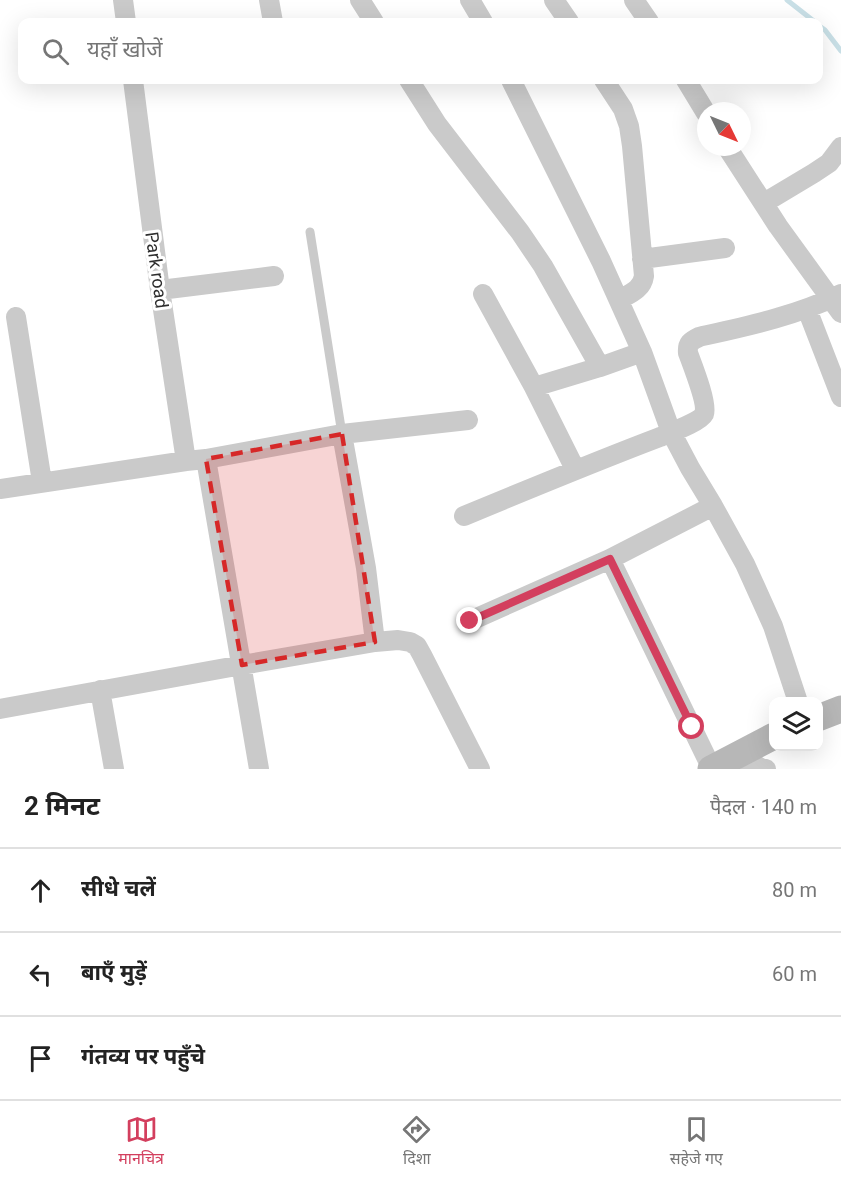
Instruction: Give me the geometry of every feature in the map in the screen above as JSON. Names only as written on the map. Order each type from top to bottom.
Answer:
[{"type":"street","points":[[123,0],[125,18]]},
{"type":"street","points":[[269,0],[272,18]]},
{"type":"street","points":[[360,0],[371,18]]},
{"type":"street","points":[[470,0],[481,18]]},
{"type":"street","points":[[555,0],[566,18]]},
{"type":"street","points":[[634,0],[646,18]]},
{"type":"street","name":"Park road","points":[[134,84],[160,290],[186,460]]},
{"type":"street","points":[[412,84],[437,124],[520,232],[543,266],[600,367]]},
{"type":"street","points":[[514,84],[619,300],[642,352],[671,432],[746,564],[773,626],[796,697]]},
{"type":"street","points":[[607,84],[623,109],[629,126],[642,259],[643,282],[639,288],[619,300]]},
{"type":"street","points":[[688,84],[699,102]]},
{"type":"street","points":[[764,203],[829,163],[841,147]]},
{"type":"street","points":[[464,516],[700,419],[704,415],[704,403],[688,352],[687,346],[692,340],[838,302],[778,226],[733,156]]},
{"type":"street","points":[[642,259],[725,248]]},
{"type":"street","points":[[160,290],[274,276]]},
{"type":"street","points":[[483,294],[534,387],[575,469]]},
{"type":"street","points":[[807,309],[841,397]]},
{"type":"street","points":[[16,317],[42,482]]},
{"type":"street","points":[[534,387],[642,352]]},
{"type":"street","points":[[0,489],[186,460],[206,459],[342,434],[468,420]]},
{"type":"street","points":[[342,434],[366,568],[375,642]]},
{"type":"street","points":[[206,459],[259,769]]},
{"type":"street","points":[[470,621],[610,559],[713,506]]},
{"type":"street","points":[[610,559],[712,769],[769,739]]},
{"type":"street","points":[[0,709],[242,665],[398,640],[417,646],[480,769]]},
{"type":"street","points":[[100,690],[114,769]]},
{"type":"street","points":[[823,716],[841,709]]},
{"type":"street","points":[[738,756],[766,769]]},
{"type":"lane","points":[[310,232],[342,434]]},
{"type":"highlighted area","points":[[342,434],[375,642],[242,665],[206,459]]},
{"type":"waterway","points":[[787,0],[810,18]]},
{"type":"waterway","points":[[823,29],[841,51]]},
{"type":"route","points":[[470,621],[610,559],[692,727]]}]
